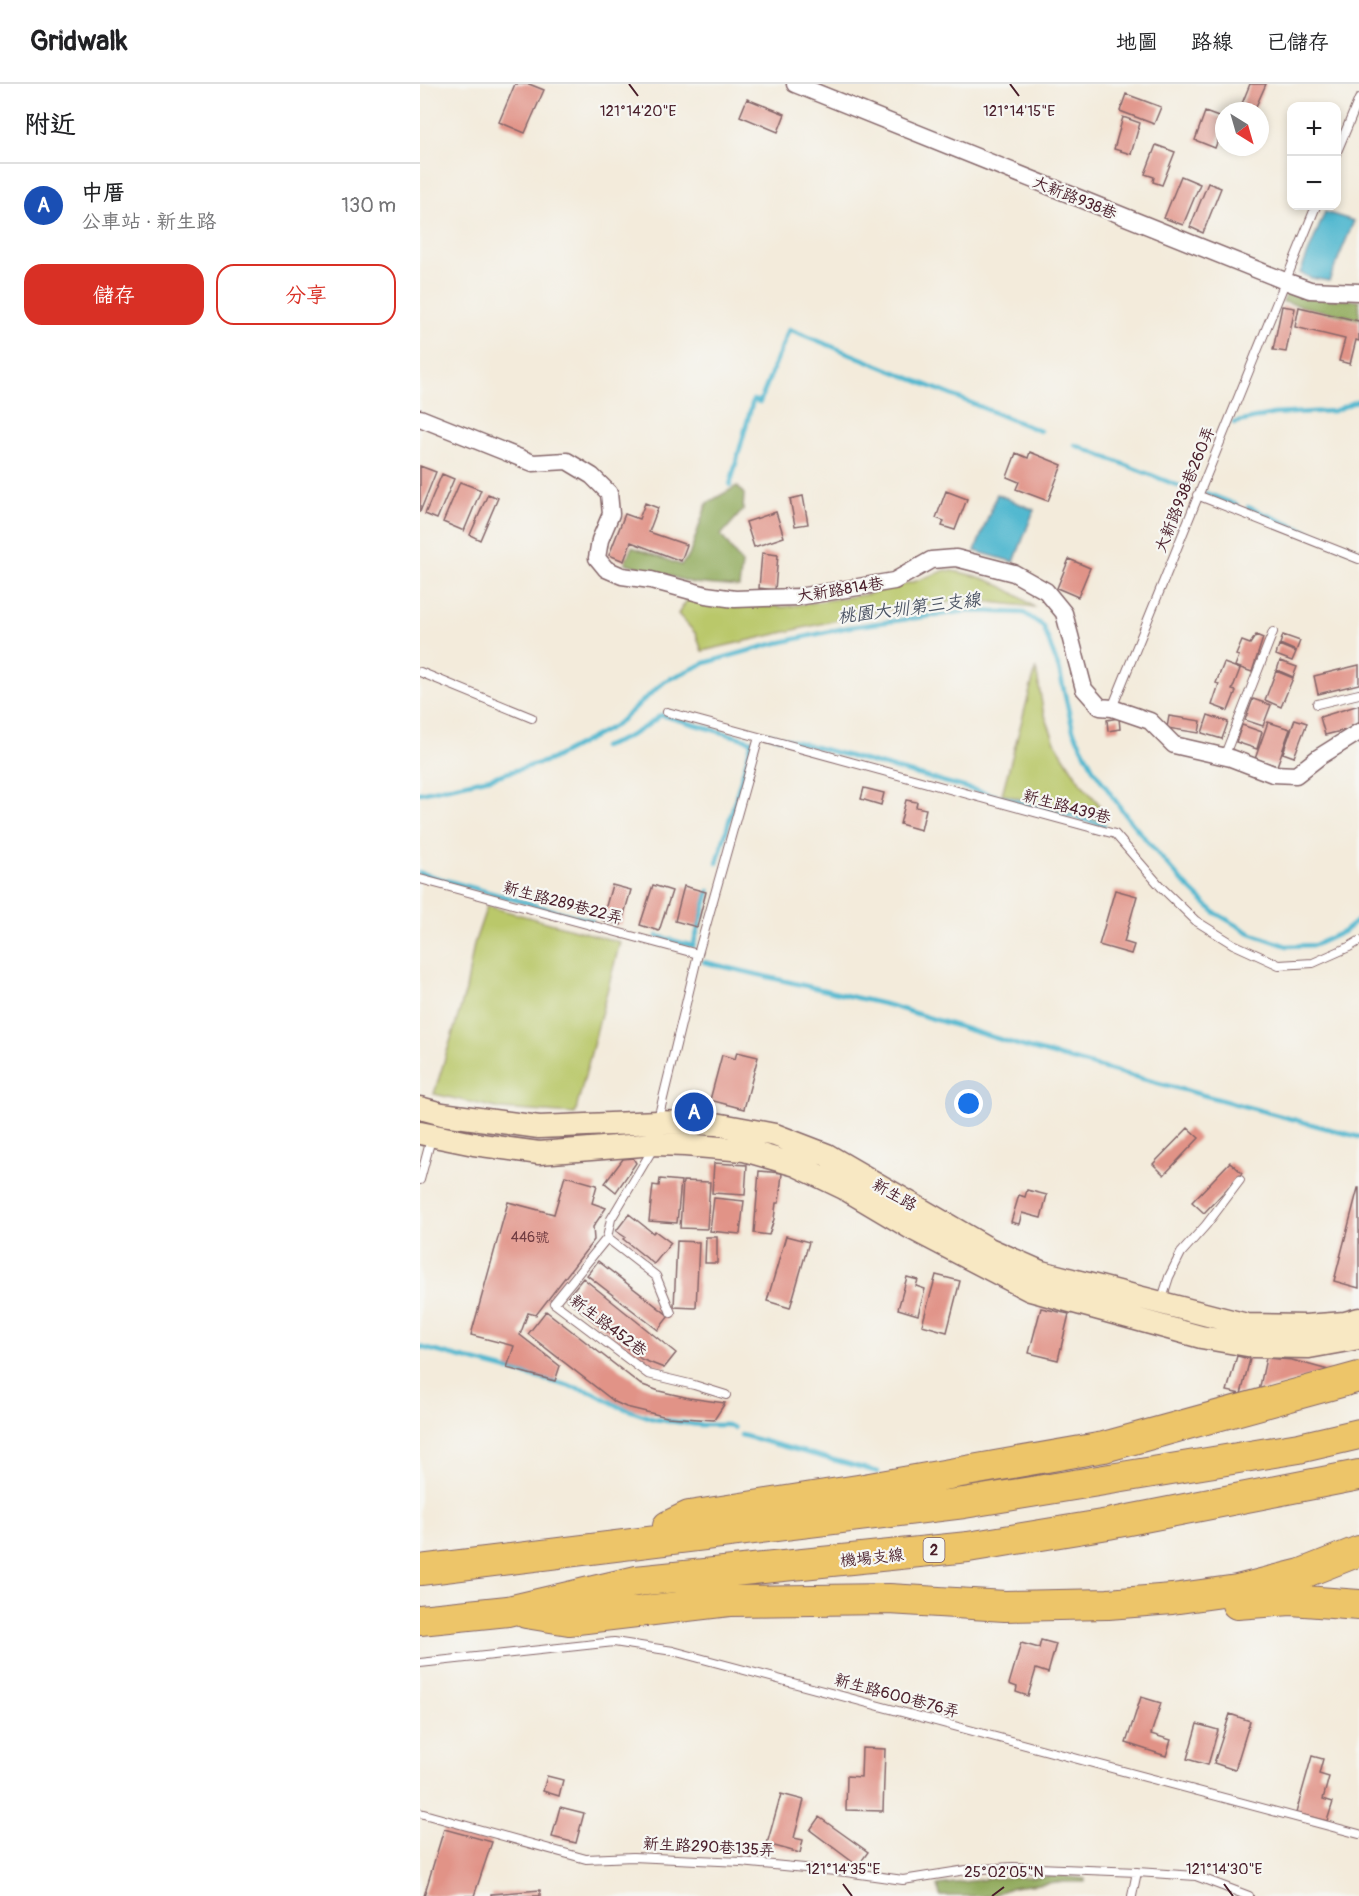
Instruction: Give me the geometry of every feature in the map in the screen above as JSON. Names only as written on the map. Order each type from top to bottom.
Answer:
[{"type":"highway","points":[[1104,1447],[1359,1377]]},
{"type":"highway","points":[[629,1544],[689,1516],[858,1490],[1295,1414],[1359,1397]]},
{"type":"highway","points":[[420,1570],[964,1503],[1299,1448],[1359,1434]]},
{"type":"highway","name":"機場支線","points":[[420,1620],[508,1611],[636,1581],[968,1547],[1108,1524],[1359,1475]]},
{"type":"highway","points":[[508,1611],[569,1620],[729,1601],[889,1599],[1005,1606],[1108,1604],[1172,1599],[1237,1590],[1301,1574],[1359,1551]]},
{"type":"highway","points":[[1005,1606],[1054,1615],[1089,1616],[1133,1615],[1291,1600],[1359,1605]]},
{"type":"main road","name":"新生路","points":[[420,1108],[442,1114],[539,1127],[658,1122],[716,1124],[775,1135],[827,1155],[989,1250],[1041,1272],[1247,1325],[1305,1326],[1345,1323],[1359,1319]]},
{"type":"main road","name":"新生路","points":[[426,1134],[474,1144],[539,1153],[655,1144],[744,1150],[796,1165],[844,1188],[913,1229],[1030,1290],[1201,1337],[1253,1346],[1309,1347],[1359,1338]]},
{"type":"street","name":"大新路938巷","points":[[795,84],[1285,282],[1310,290],[1359,292]]},
{"type":"street","name":"大新路814巷","points":[[420,418],[533,463],[567,461],[591,476],[609,493],[611,514],[600,540],[597,558],[606,569],[622,576],[651,580],[706,595],[735,599],[798,597],[894,581],[931,560],[956,558],[1014,573],[1047,591],[1064,613],[1084,690],[1100,707],[1112,708],[1150,721],[1174,745],[1224,757],[1273,774],[1296,775],[1319,757],[1359,732]]},
{"type":"lane","points":[[1341,142],[1359,99]]},
{"type":"lane","name":"大新路938巷260弄","points":[[1112,708],[1314,210]]},
{"type":"lane","points":[[1197,495],[1359,559]]},
{"type":"lane","points":[[1224,757],[1273,632]]},
{"type":"lane","points":[[420,672],[532,718]]},
{"type":"lane","points":[[1317,704],[1359,694]]},
{"type":"lane","name":"新生路439巷","points":[[667,712],[1115,834],[1196,921],[1233,944],[1279,965],[1313,963],[1359,941]]},
{"type":"lane","points":[[655,1144],[658,1122],[698,954],[759,737]]},
{"type":"lane","name":"新生路289巷22弄","points":[[420,879],[698,954]]},
{"type":"lane","points":[[420,1180],[426,1134]]},
{"type":"lane","name":"新生路452巷","points":[[655,1144],[648,1161],[611,1219],[607,1238],[554,1303],[648,1374],[726,1395]]},
{"type":"lane","points":[[1161,1303],[1169,1277],[1181,1253],[1206,1225],[1240,1180]]},
{"type":"lane","points":[[607,1238],[656,1276],[671,1313]]},
{"type":"lane","name":"新生路600巷76弄","points":[[420,1663],[614,1642],[673,1650],[1359,1834]]},
{"type":"lane","name":"新生路290巷135弄","points":[[420,1813],[586,1859],[633,1857],[731,1861],[903,1880],[966,1870],[1013,1867],[1137,1872],[1196,1876],[1249,1896]]},
{"type":"lane","points":[[1132,1896],[1137,1872]]},
{"type":"green space","points":[[1287,292],[1318,299],[1359,300],[1359,319],[1283,302]]},
{"type":"green space","points":[[737,486],[744,494],[743,510],[721,535],[742,564],[739,587],[693,583],[625,563],[632,547],[681,565],[689,556],[707,503]]},
{"type":"green space","points":[[946,570],[993,582],[1013,592],[1034,607],[972,600],[881,610],[702,651],[696,634],[678,614],[687,600],[784,607],[869,594]]},
{"type":"green space","points":[[1036,668],[1043,710],[1055,742],[1080,782],[1098,803],[1104,821],[1002,794]]},
{"type":"green space","points":[[487,906],[620,942],[575,1114],[501,1109],[434,1094],[466,990],[474,944]]},
{"type":"green space","points":[[1062,1876],[1085,1879],[1085,1882],[1056,1882],[1013,1887],[991,1896],[940,1896],[938,1885],[997,1878]]},
{"type":"water","points":[[1325,212],[1354,221],[1329,281],[1311,278],[1300,273]]},
{"type":"water","points":[[997,494],[1034,510],[1014,562],[975,551]]},
{"type":"building","points":[[515,84],[529,84],[544,90],[525,133],[499,122]]},
{"type":"building","points":[[1250,84],[1266,84],[1258,102],[1243,102]]},
{"type":"building","points":[[1126,94],[1161,107],[1154,124],[1120,111]]},
{"type":"building","points":[[747,99],[785,114],[778,132],[740,116]]},
{"type":"building","points":[[1205,112],[1215,116],[1215,148],[1195,140]]},
{"type":"building","points":[[1123,117],[1140,123],[1131,154],[1114,149]]},
{"type":"building","points":[[1156,145],[1175,152],[1162,185],[1153,182],[1154,177],[1145,174]]},
{"type":"building","points":[[1181,176],[1200,184],[1183,225],[1164,218]]},
{"type":"building","points":[[1208,183],[1221,188],[1203,233],[1190,227]]},
{"type":"building","points":[[1282,306],[1295,308],[1286,352],[1273,350]]},
{"type":"building","points":[[1299,307],[1359,321],[1359,341],[1356,340],[1350,364],[1339,361],[1345,339],[1295,327]]},
{"type":"building","points":[[1030,452],[1062,465],[1048,501],[1016,489],[1019,482],[1007,477],[1016,453],[1028,458]]},
{"type":"building","points":[[420,466],[436,472],[420,512]]},
{"type":"building","points":[[442,474],[454,479],[437,519],[425,514]]},
{"type":"building","points":[[460,482],[481,490],[464,531],[443,522]]},
{"type":"building","points":[[946,491],[967,499],[955,530],[942,526],[944,521],[936,518]]},
{"type":"building","points":[[488,494],[498,498],[480,540],[470,535]]},
{"type":"building","points":[[803,496],[808,524],[795,526],[790,499]]},
{"type":"building","points":[[645,503],[658,508],[649,532],[687,545],[681,561],[631,542],[624,561],[609,555],[625,514],[639,519]]},
{"type":"building","points":[[776,512],[784,537],[754,547],[746,522]]},
{"type":"building","points":[[762,553],[778,555],[775,590],[759,588]]},
{"type":"building","points":[[1069,559],[1090,568],[1078,597],[1057,588]]},
{"type":"building","points":[[1256,635],[1263,638],[1252,672],[1235,666],[1239,656],[1236,655],[1242,641],[1250,644]]},
{"type":"building","points":[[1283,635],[1300,641],[1296,651],[1280,644]]},
{"type":"building","points":[[1279,645],[1296,652],[1292,661],[1276,655]]},
{"type":"building","points":[[1280,661],[1297,667],[1293,677],[1277,670]]},
{"type":"building","points":[[1224,663],[1240,669],[1232,690],[1236,691],[1228,711],[1212,705],[1219,684],[1216,683]]},
{"type":"building","points":[[1359,665],[1359,684],[1318,694],[1314,676]]},
{"type":"building","points":[[1276,671],[1293,678],[1281,707],[1265,700]]},
{"type":"building","points":[[1253,699],[1271,705],[1263,726],[1245,720]]},
{"type":"building","points":[[1359,705],[1359,724],[1352,725],[1353,728],[1325,735],[1320,717]]},
{"type":"building","points":[[1208,715],[1228,722],[1222,739],[1202,733]]},
{"type":"building","points":[[1169,716],[1201,721],[1199,733],[1167,728]]},
{"type":"building","points":[[1119,718],[1120,729],[1108,731],[1107,720]]},
{"type":"building","points":[[1295,719],[1307,723],[1294,757],[1283,753]]},
{"type":"building","points":[[1268,722],[1290,729],[1277,766],[1255,759]]},
{"type":"building","points":[[1242,725],[1262,732],[1257,749],[1236,742]]},
{"type":"building","points":[[864,788],[884,793],[881,805],[861,799]]},
{"type":"building","points":[[906,800],[917,802],[916,807],[926,809],[921,830],[900,824]]},
{"type":"building","points":[[612,885],[631,890],[621,925],[602,920]]},
{"type":"building","points":[[653,885],[672,891],[659,931],[640,925]]},
{"type":"building","points":[[684,886],[706,892],[697,927],[675,921]]},
{"type":"building","points":[[1115,890],[1137,896],[1124,942],[1134,945],[1131,954],[1099,945]]},
{"type":"building","points":[[737,1052],[758,1057],[744,1109],[710,1100],[722,1055],[735,1059]]},
{"type":"building","points":[[1188,1128],[1199,1138],[1164,1175],[1153,1164]]},
{"type":"building","points":[[633,1158],[636,1163],[616,1192],[605,1183],[623,1159]]},
{"type":"building","points":[[1230,1162],[1242,1173],[1204,1213],[1192,1202]]},
{"type":"building","points":[[714,1163],[747,1165],[745,1195],[712,1193]]},
{"type":"building","points":[[759,1171],[782,1173],[779,1203],[776,1203],[769,1235],[754,1233]]},
{"type":"building","points":[[565,1176],[597,1185],[592,1203],[606,1208],[593,1227],[594,1240],[536,1315],[528,1313],[520,1335],[560,1366],[555,1381],[507,1368],[514,1346],[471,1335],[508,1202],[554,1214]]},
{"type":"building","points":[[660,1179],[681,1181],[677,1223],[649,1221],[653,1185],[659,1186]]},
{"type":"building","points":[[683,1181],[710,1182],[707,1229],[680,1228]]},
{"type":"building","points":[[1359,1188],[1359,1288],[1334,1281]]},
{"type":"building","points":[[1027,1190],[1047,1195],[1041,1218],[1022,1213],[1019,1224],[1011,1222],[1019,1195],[1025,1197]]},
{"type":"building","points":[[714,1198],[744,1201],[740,1234],[710,1231]]},
{"type":"building","points":[[629,1214],[653,1233],[655,1231],[671,1243],[654,1264],[616,1231]]},
{"type":"building","points":[[786,1236],[809,1242],[790,1308],[767,1301]]},
{"type":"building","points":[[706,1237],[717,1237],[717,1263],[705,1263]]},
{"type":"building","points":[[677,1241],[699,1242],[696,1308],[674,1307]]},
{"type":"building","points":[[598,1261],[669,1316],[658,1330],[587,1275]]},
{"type":"building","points":[[936,1275],[960,1281],[947,1332],[922,1325]]},
{"type":"building","points":[[907,1277],[918,1280],[916,1286],[925,1289],[918,1315],[898,1309]]},
{"type":"building","points":[[583,1278],[676,1353],[664,1368],[641,1359],[566,1299]]},
{"type":"building","points":[[1041,1308],[1069,1314],[1058,1360],[1029,1353]]},
{"type":"building","points":[[546,1311],[640,1384],[689,1398],[725,1403],[714,1420],[667,1417],[615,1402],[528,1334]]},
{"type":"building","points":[[1237,1356],[1250,1359],[1241,1394],[1227,1391]]},
{"type":"building","points":[[1266,1358],[1292,1360],[1332,1371],[1259,1391]]},
{"type":"building","points":[[1041,1640],[1056,1644],[1048,1673],[1036,1669],[1028,1696],[1016,1692],[1017,1687],[1009,1684],[1021,1643],[1039,1648]]},
{"type":"building","points":[[1141,1697],[1161,1703],[1151,1734],[1171,1740],[1166,1756],[1126,1743]]},
{"type":"building","points":[[1230,1714],[1250,1721],[1235,1770],[1214,1763]]},
{"type":"building","points":[[1197,1724],[1218,1730],[1208,1765],[1187,1759]]},
{"type":"building","points":[[862,1748],[885,1749],[883,1811],[846,1810],[847,1776],[861,1777]]},
{"type":"building","points":[[1312,1756],[1323,1759],[1319,1774],[1329,1777],[1323,1799],[1333,1802],[1327,1821],[1296,1813]]},
{"type":"building","points":[[547,1776],[563,1780],[559,1796],[543,1791]]},
{"type":"building","points":[[781,1794],[804,1800],[794,1838],[803,1840],[800,1853],[767,1844]]},
{"type":"building","points":[[560,1807],[584,1813],[576,1843],[552,1837]]},
{"type":"building","points":[[819,1817],[868,1852],[858,1866],[810,1830]]},
{"type":"building","points":[[444,1829],[492,1842],[474,1896],[424,1896]]},
{"type":"building","points":[[540,1890],[540,1896],[491,1896],[491,1894]]},
{"type":"waterway","points":[[730,485],[753,400],[760,402],[789,329],[1040,431]]},
{"type":"waterway","points":[[1234,423],[1273,414],[1334,411],[1359,400]]},
{"type":"waterway","points":[[1075,445],[1189,490]]},
{"type":"waterway","points":[[1206,493],[1237,505]]},
{"type":"waterway","points":[[1248,507],[1359,553]]},
{"type":"waterway","name":"桃園大圳第三支線","points":[[420,793],[490,778],[550,760],[616,725],[665,681],[705,663],[769,645],[849,627],[968,611],[1024,613],[1043,626],[1059,669],[1073,730],[1094,770],[1127,817],[1159,855],[1214,912],[1250,933],[1287,946],[1315,945],[1343,932],[1359,919]]},
{"type":"waterway","points":[[603,747],[634,734],[661,715],[752,741],[717,863]]},
{"type":"waterway","points":[[767,734],[1104,825]]},
{"type":"waterway","points":[[420,873],[592,921]]},
{"type":"waterway","points":[[657,936],[693,946],[709,891]]},
{"type":"waterway","points":[[704,962],[888,1005],[1028,1048],[1359,1137]]},
{"type":"waterway","points":[[420,1347],[592,1392],[620,1407],[654,1419],[699,1425],[727,1425],[734,1428]]},
{"type":"waterway","points":[[741,1435],[878,1472]]},
{"type":"place","name":"中厝","points":[[694,1112]]}]
